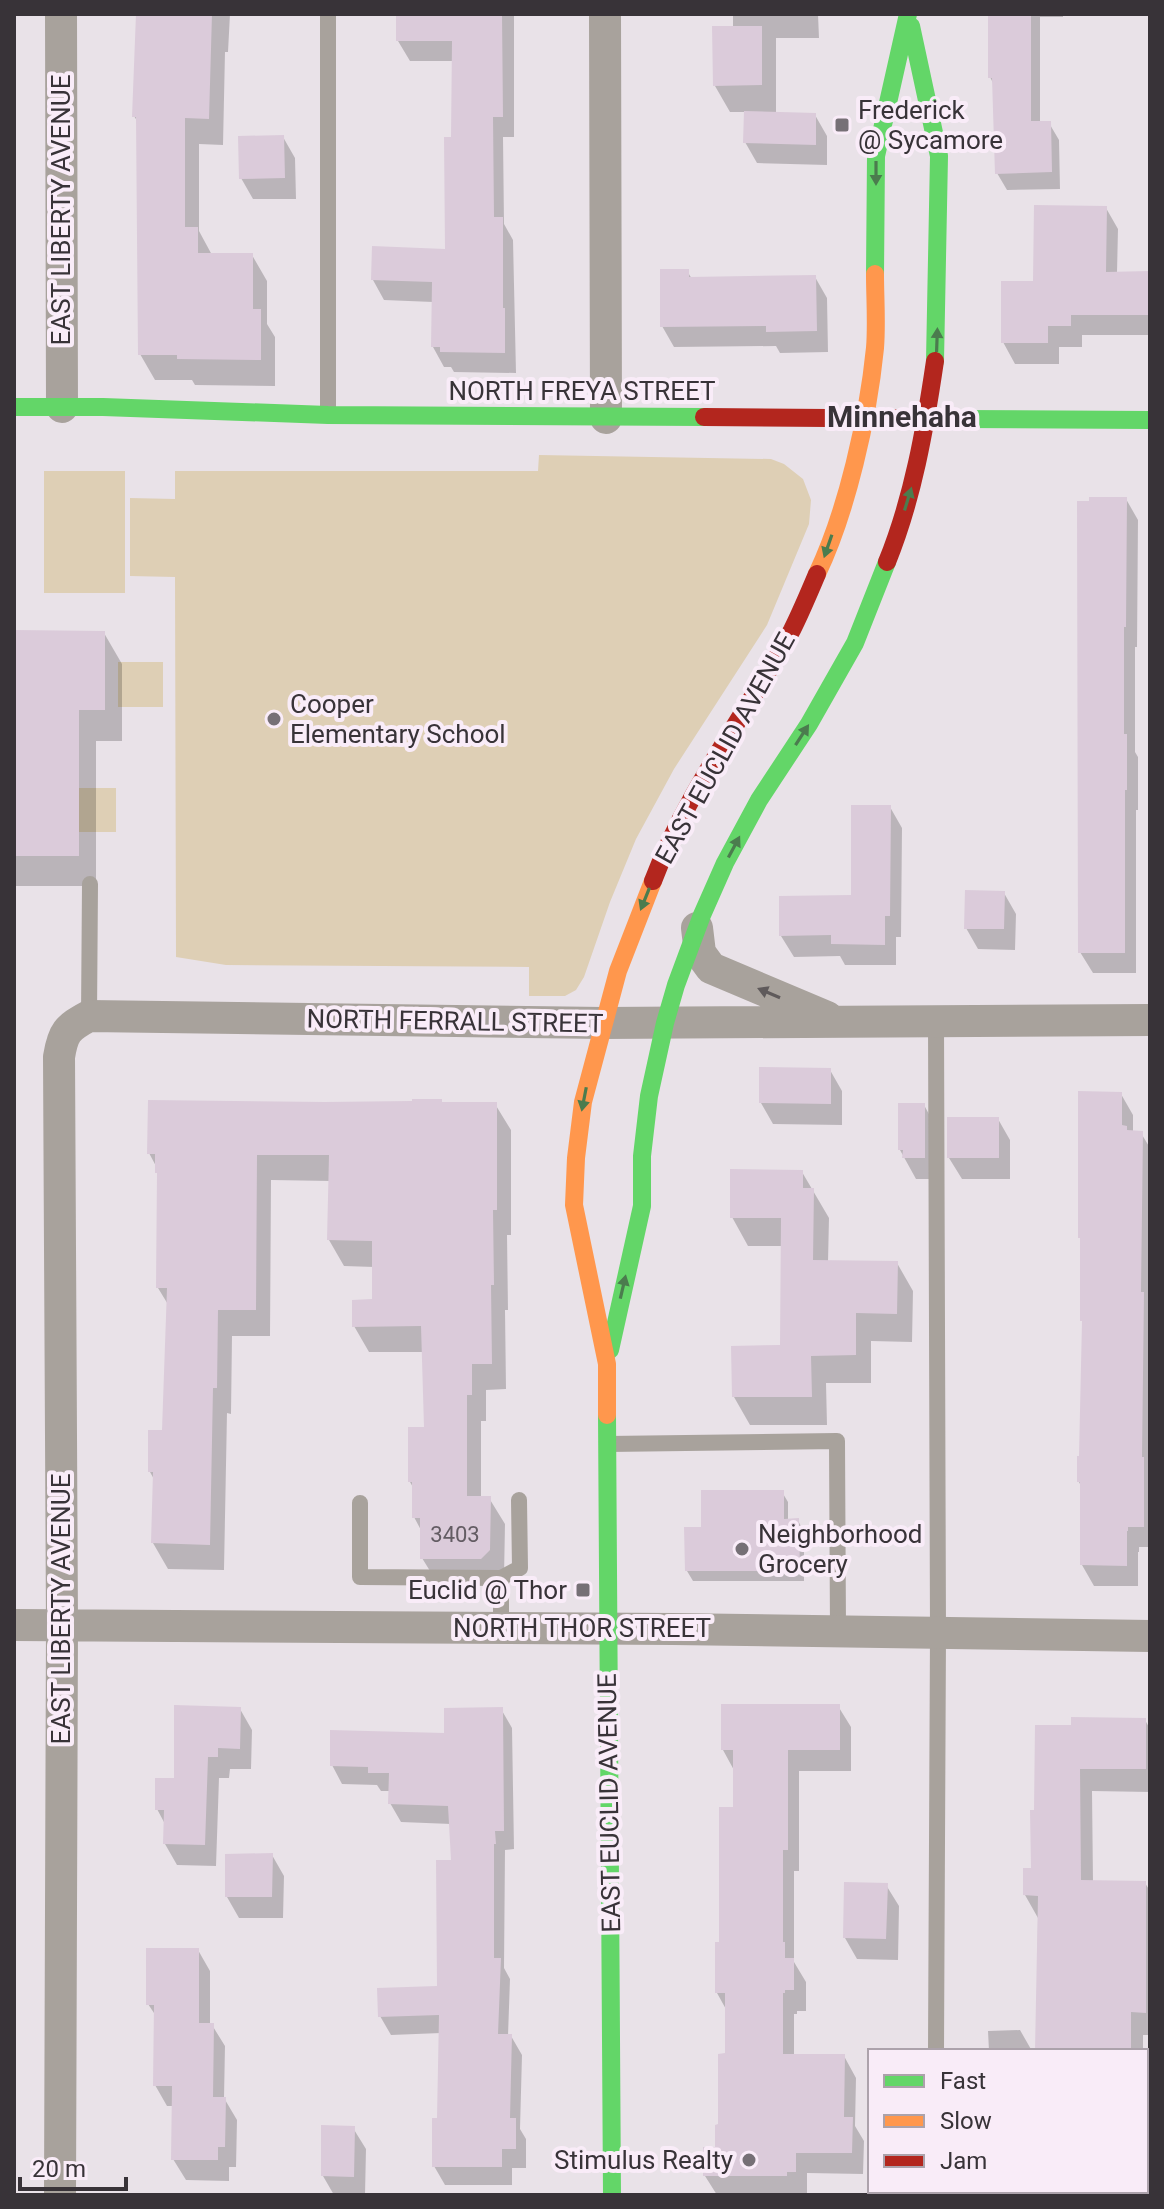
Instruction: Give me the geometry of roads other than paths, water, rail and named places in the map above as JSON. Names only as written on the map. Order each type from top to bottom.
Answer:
[{"type":"main road","name":"EAST EUCLID AVENUE","points":[[612,2195],[607,1364],[574,1205],[583,1102],[618,971],[666,846],[702,778],[792,629],[825,558],[847,489],[865,417],[875,346],[876,156],[908,14]]},
{"type":"main road","name":"EAST EUCLID AVENUE","points":[[607,1364],[642,1206],[642,1156],[649,1096],[676,985],[725,863],[759,800],[809,724],[855,643],[894,541],[911,487],[927,418],[937,350],[939,156],[908,14]]},
{"type":"main road","name":"NORTH FREYA STREET","points":[[14,407],[328,415],[1150,420]]},
{"type":"street","name":"EAST LIBERTY AVENUE","points":[[61,14],[62,407]]},
{"type":"street","points":[[605,14],[606,418]]},
{"type":"street","name":"NORTH FERRALL STREET","points":[[697,928],[700,953],[711,968],[841,1023]]},
{"type":"street","name":"NORTH FERRALL STREET","points":[[80,1021],[841,1023],[1150,1020]]},
{"type":"street","name":"EAST LIBERTY AVENUE","points":[[60,2195],[62,1625],[59,1057],[62,1041],[80,1021]]},
{"type":"street","name":"NORTH THOR STREET","points":[[14,1625],[607,1628],[1150,1636]]},
{"type":"lane","points":[[328,14],[328,415]]},
{"type":"lane","points":[[80,1021],[90,884]]},
{"type":"lane","points":[[936,1022],[936,2049]]},
{"type":"lane","points":[[607,1444],[837,1441],[838,1631]]},
{"type":"lane","points":[[360,1503],[360,1577],[501,1578],[520,1568],[519,1500]]},
{"type":"lane","points":[[501,1578],[501,1628]]},
{"type":"place","name":"Frederick @ Sycamore","points":[[842,125]]},
{"type":"place","name":"Cooper Elementary School","points":[[274,719]]},
{"type":"place","name":"Neighborhood Grocery","points":[[742,1549]]},
{"type":"place","name":"Euclid @ Thor","points":[[583,1590]]},
{"type":"place","name":"Stimulus Realty","points":[[749,2160]]},
{"type":"district","name":"Minnehaha","points":[[902,416]]}]
